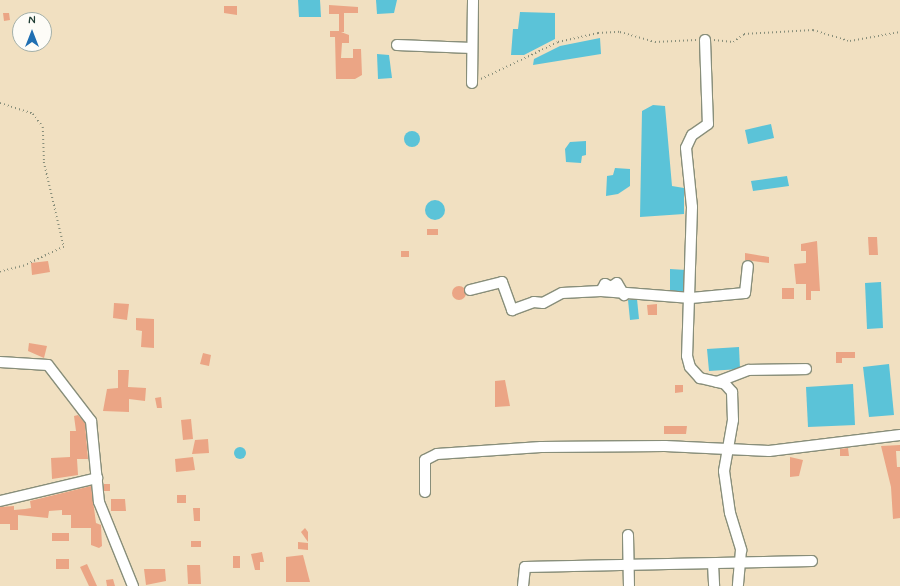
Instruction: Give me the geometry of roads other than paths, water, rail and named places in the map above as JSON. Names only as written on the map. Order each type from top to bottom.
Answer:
[{"type":"street","points":[[472,84],[473,0]]},
{"type":"street","points":[[705,40],[708,124],[692,135],[686,148],[692,207],[691,298],[687,344],[690,367],[700,378],[717,382],[732,392],[730,449],[724,471],[730,512],[741,550],[738,586]]},
{"type":"street","points":[[397,45],[472,48]]},
{"type":"street","points":[[470,290],[502,282],[512,310],[534,302],[543,303],[562,293],[602,291],[624,295],[691,298],[745,293],[748,266]]},
{"type":"street","points":[[0,362],[48,365],[56,371],[91,421],[99,502],[133,586]]},
{"type":"street","points":[[717,382],[749,370],[806,369]]},
{"type":"street","points":[[425,492],[425,460],[437,454],[534,447],[786,450],[900,435]]},
{"type":"street","points":[[0,501],[97,478]]},
{"type":"street","points":[[628,535],[631,546],[628,565],[629,586]]},
{"type":"street","points":[[523,586],[525,567],[740,564],[812,561]]},
{"type":"street","points":[[713,564],[714,586]]},
{"type":"water","points":[[298,0],[320,0],[321,17],[299,17]]},
{"type":"water","points":[[376,0],[397,0],[394,13],[377,14]]},
{"type":"water","points":[[520,12],[555,13],[555,39],[524,55],[511,55],[513,29],[518,29]]},
{"type":"water","points":[[600,38],[601,54],[533,65],[534,59],[560,46]]},
{"type":"water","points":[[377,54],[389,55],[392,78],[378,79]]},
{"type":"water","points":[[653,105],[665,106],[672,186],[684,188],[684,214],[640,217],[642,111]]},
{"type":"water","points":[[771,124],[774,138],[748,144],[745,130]]},
{"type":"water","points":[[409,131],[415,131],[420,136],[418,145],[415,147],[409,147],[404,142],[404,136]]},
{"type":"water","points":[[586,141],[586,155],[582,156],[581,163],[566,162],[565,149],[570,142]]},
{"type":"water","points":[[615,168],[630,169],[630,186],[618,194],[606,196],[607,176],[613,175]]},
{"type":"water","points":[[787,176],[789,186],[753,191],[751,181]]},
{"type":"water","points":[[435,200],[442,203],[445,210],[442,217],[435,220],[428,217],[425,210],[428,203]]},
{"type":"water","points":[[670,269],[686,270],[686,293],[670,293]]},
{"type":"water","points":[[881,282],[883,328],[867,329],[865,283]]},
{"type":"water","points":[[637,299],[639,319],[630,320],[628,300]]},
{"type":"water","points":[[739,347],[740,369],[709,371],[707,349]]},
{"type":"water","points":[[889,364],[894,415],[869,417],[863,367]]},
{"type":"water","points":[[853,384],[855,425],[808,427],[806,387]]},
{"type":"water","points":[[238,447],[242,447],[246,453],[242,459],[238,459],[234,455],[234,451]]}]
